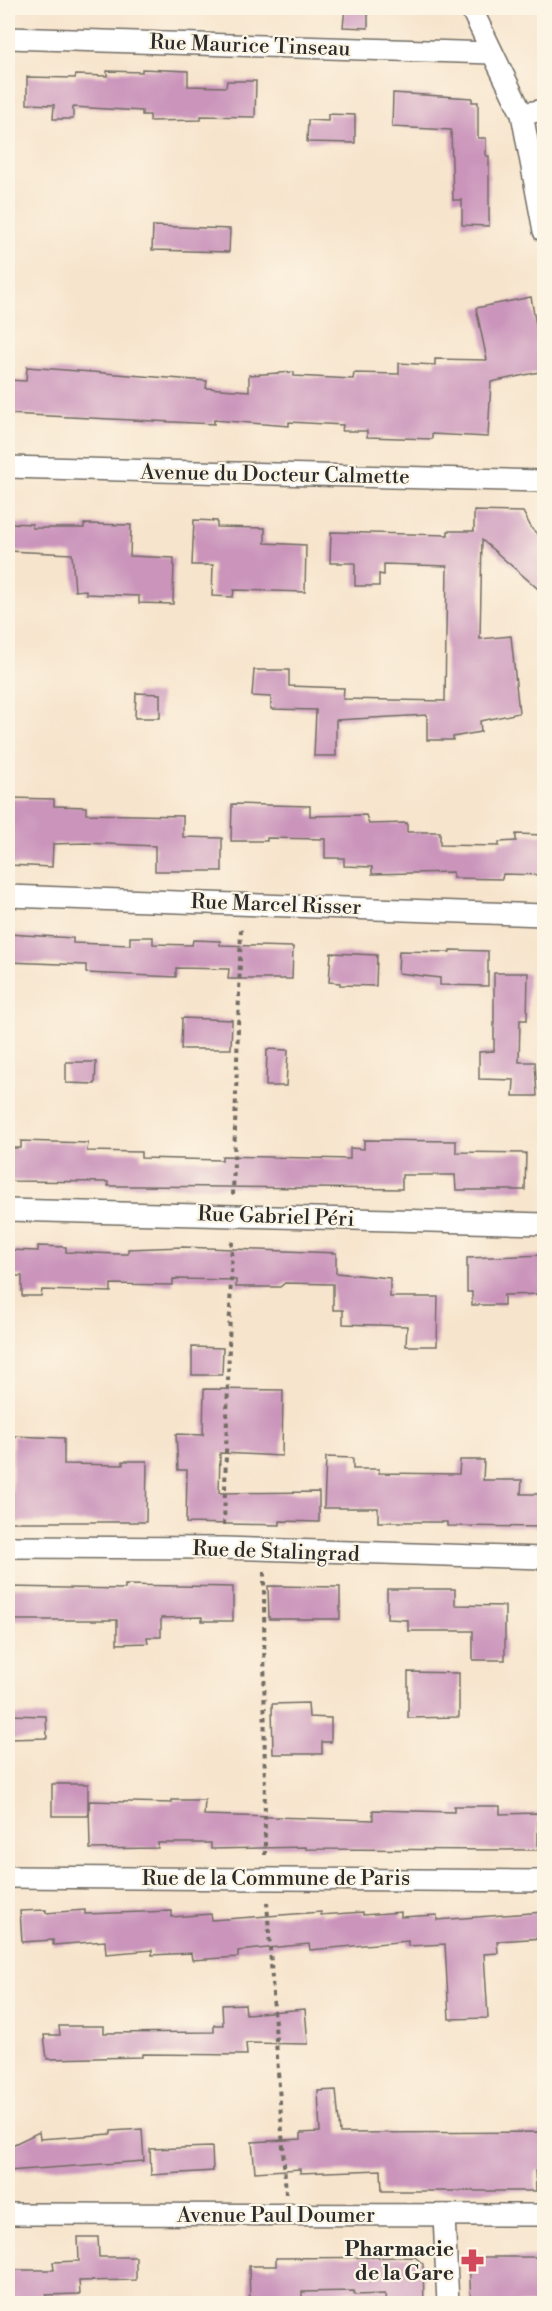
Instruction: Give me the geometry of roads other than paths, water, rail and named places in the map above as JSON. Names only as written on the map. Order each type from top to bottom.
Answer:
[{"type":"street","points":[[471,8],[522,114],[544,231]]},
{"type":"street","name":"Rue Maurice Tinseau","points":[[8,38],[492,53]]},
{"type":"street","points":[[522,114],[544,110]]},
{"type":"street","name":"Avenue du Docteur Calmette","points":[[8,467],[544,481]]},
{"type":"street","name":"Rue Marcel Risser","points":[[8,896],[544,915]]},
{"type":"street","name":"Rue Gabriel Péri","points":[[8,1210],[544,1224]]},
{"type":"street","name":"Rue de Stalingrad","points":[[8,1547],[223,1548],[544,1558]]},
{"type":"street","name":"Rue de la Commune de Paris","points":[[8,1877],[544,1881]]},
{"type":"street","name":"Avenue Paul Doumer","points":[[8,2214],[544,2215]]},
{"type":"street","points":[[444,2215],[448,2304]]},
{"type":"place","name":"Pharmacie de la Gare","points":[[472,2261]]}]
